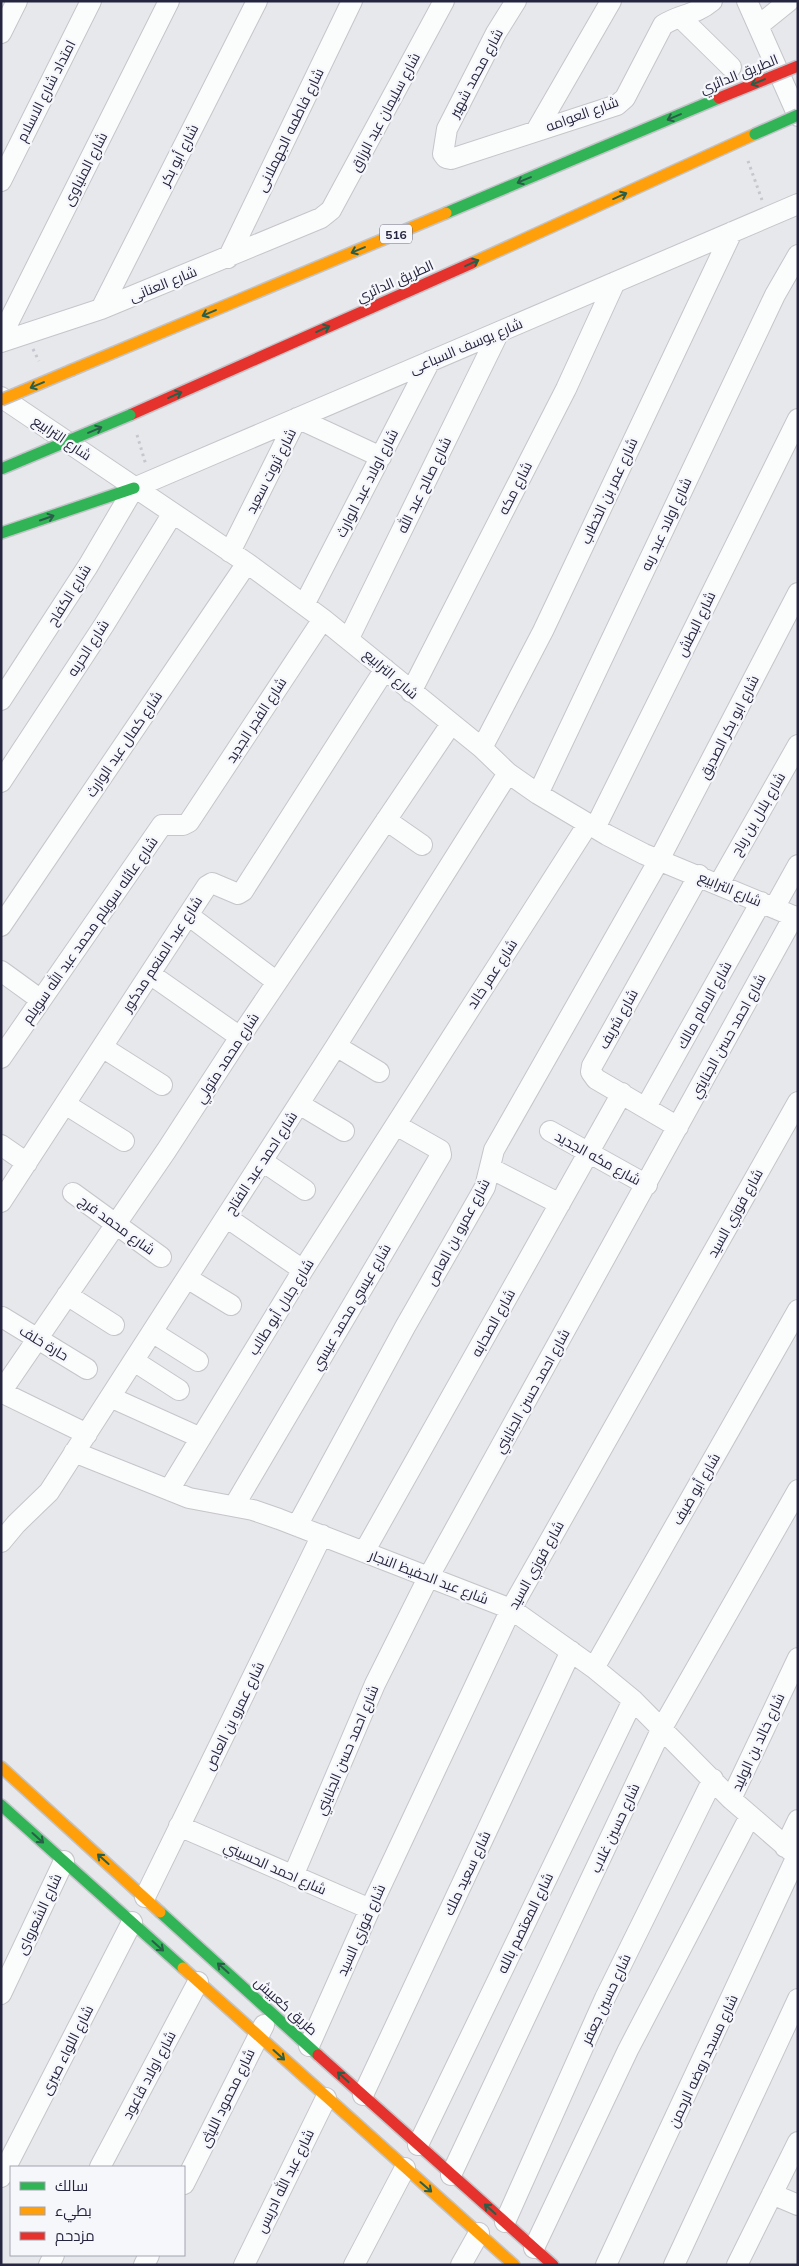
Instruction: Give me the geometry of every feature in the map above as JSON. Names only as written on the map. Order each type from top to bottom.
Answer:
[{"type":"main road","name":"الطريق الدائري","points":[[1,398],[798,66]]},
{"type":"main road","name":"الطريق الدائري","points":[[1,469],[130,415],[798,116]]},
{"type":"main road","points":[[1,534],[134,488]]},
{"type":"main road","name":"طريق كعبيش","points":[[1,1767],[451,2175],[553,2265]]},
{"type":"main road","points":[[1,1805],[514,2265]]},
{"type":"street","points":[[1,33],[17,1]]},
{"type":"street","name":"امتداد شارع الاسلام","points":[[1,181],[91,1]]},
{"type":"street","name":"شارع المنياوى","points":[[1,337],[169,1]]},
{"type":"street","name":"شارع أبو بكر","points":[[101,309],[257,1]]},
{"type":"street","name":"شارع فاطمه الجهملانى","points":[[228,258],[352,1]]},
{"type":"street","name":"شارع سليمان عبد الرزاق","points":[[321,218],[332,210],[339,200],[444,1]]},
{"type":"street","name":"شارع محمد شهير","points":[[444,148],[447,129],[496,33],[516,1]]},
{"type":"street","points":[[536,131],[611,1]]},
{"type":"street","name":"شارع العوامه","points":[[444,148],[443,154],[446,158],[452,159],[617,105],[625,98],[663,25],[672,19],[702,10],[712,1]]},
{"type":"street","points":[[747,1],[798,116]]},
{"type":"street","points":[[758,26],[791,4]]},
{"type":"street","points":[[680,18],[731,67]]},
{"type":"street","name":"شارع يوسف السباعى","points":[[134,488],[798,204]]},
{"type":"street","name":"شارع العنانى","points":[[1,342],[101,309],[321,218]]},
{"type":"street","name":"شارع عمر بن الخطاب","points":[[482,748],[543,630],[732,232]]},
{"type":"street","name":"شارع اولاد عبد ربه","points":[[538,794],[775,295],[798,255]]},
{"type":"street","name":"شارع مكه","points":[[411,692],[566,389],[615,282]]},
{"type":"street","name":"شارع صالح عبد الله","points":[[349,638],[499,332]]},
{"type":"street","name":"شارع اولاد عبد الوارث","points":[[304,605],[430,361]]},
{"type":"street","name":"شارع الترابيع","points":[[1,398],[246,563],[349,638],[411,692],[482,748],[508,773],[538,794],[592,826],[659,860],[699,875],[796,917]]},
{"type":"street","name":"شارع ثروت سعيد","points":[[230,552],[297,418],[381,457]]},
{"type":"street","name":"شارع البطش","points":[[592,826],[798,419]]},
{"type":"street","name":"شارع الكفاح","points":[[1,700],[88,566],[134,488]]},
{"type":"street","name":"شارع الحريه","points":[[1,782],[104,625],[173,513]]},
{"type":"street","name":"شارع كمال عبد الوارث","points":[[1,926],[246,563]]},
{"type":"street","name":"شارع ابو بكر الصديق","points":[[659,860],[798,593]]},
{"type":"street","name":"شارع الفجر الجديد","points":[[189,822],[323,619]]},
{"type":"street","name":"شارع عبد المنعم مدكور","points":[[1,1202],[209,884],[238,894],[243,891],[385,669]]},
{"type":"street","name":"شارع محمد متولي","points":[[1,1392],[116,1224],[451,724]]},
{"type":"street","name":"شارع بلال بن رباح","points":[[718,884],[798,745]]},
{"type":"street","name":"شارع احمد عبد الفتاح","points":[[1,1542],[16,1524],[49,1492],[299,1104],[508,773]]},
{"type":"street","points":[[386,820],[422,845]]},
{"type":"street","name":"شارع عائله سويلم محمد عبد الله سويلم","points":[[1,1058],[162,825],[183,825],[189,822]]},
{"type":"street","name":"شارع عمر خالد","points":[[396,1125],[592,826]]},
{"type":"street","name":"شارع عمرو بن العاص","points":[[297,1526],[485,1187],[494,1150],[659,860]]},
{"type":"street","name":"شارع الامام مالك","points":[[646,1107],[767,905],[798,865]]},
{"type":"street","name":"شارع شريف","points":[[678,1126],[596,1079],[591,1074],[592,1066],[699,875]]},
{"type":"street","points":[[188,915],[277,982]]},
{"type":"street","name":"شارع احمد حسن الجنايني","points":[[293,1876],[375,1684],[428,1578],[796,917]]},
{"type":"street","points":[[1,971],[41,1000]]},
{"type":"street","points":[[150,974],[240,1037]]},
{"type":"street","points":[[336,1046],[379,1072]]},
{"type":"street","points":[[102,1047],[162,1085]]},
{"type":"street","name":"شارع الصحابه","points":[[364,1552],[622,1093]]},
{"type":"street","name":"شارع فوزي السيد","points":[[309,2046],[370,1909],[511,1609],[798,1102]]},
{"type":"street","points":[[65,1104],[124,1140]]},
{"type":"street","points":[[299,1104],[344,1131]]},
{"type":"street","name":"شارع جلال أبو طالب","points":[[169,1490],[304,1270],[396,1125]]},
{"type":"street","name":"شارع عيسي محمد عيسي","points":[[234,1506],[441,1155],[440,1150],[396,1125]]},
{"type":"street","name":"شارع مكه الجديد","points":[[550,1131],[646,1184]]},
{"type":"street","points":[[1,1145],[27,1163]]},
{"type":"street","points":[[262,1161],[305,1190]]},
{"type":"street","points":[[490,1168],[560,1204]]},
{"type":"street","name":"شارع محمد فرج","points":[[73,1193],[161,1257]]},
{"type":"street","points":[[226,1217],[304,1270]]},
{"type":"street","points":[[187,1278],[231,1306]]},
{"type":"street","points":[[67,1295],[114,1325]]},
{"type":"street","name":"شارع أبو ضيف","points":[[594,1668],[798,1310]]},
{"type":"street","name":"حارة خلف","points":[[2,1317],[87,1369]]},
{"type":"street","points":[[152,1332],[198,1361]]},
{"type":"street","points":[[134,1361],[179,1390]]},
{"type":"street","points":[[1,1392],[87,1434]]},
{"type":"street","points":[[110,1397],[200,1438]]},
{"type":"street","name":"شارع عبد الحفيظ النجار","points":[[74,1452],[189,1498],[253,1510],[511,1609],[594,1668],[633,1700],[731,1799],[793,1853]]},
{"type":"street","name":"شارع حسين غلاب","points":[[451,2175],[662,1728],[798,1490]]},
{"type":"street","name":"شارع عمرو بن العاص","points":[[145,1897],[322,1536]]},
{"type":"street","name":"شارع سعيد ملك","points":[[363,2095],[571,1651]]},
{"type":"street","name":"شارع خالد بن الوليد","points":[[731,1799],[798,1658]]},
{"type":"street","name":"شارع المعتصم بالله","points":[[418,2145],[633,1700]]},
{"type":"street","name":"شارع حسين جعفر","points":[[505,2222],[605,1998],[713,1779]]},
{"type":"street","points":[[534,2248],[628,2050],[750,1816]]},
{"type":"street","name":"شارع مسجد روضه الرحمن","points":[[606,2265],[793,1853],[798,1820]]},
{"type":"street","name":"شارع احمد الحسيني","points":[[180,1826],[370,1909]]},
{"type":"street","name":"شارع الشعرواى","points":[[1,1994],[64,1861]]},
{"type":"street","name":"شارع اللواء صبرى","points":[[1,2177],[132,1922]]},
{"type":"street","name":"شارع اولاد قاعود","points":[[101,2166],[198,1982]]},
{"type":"street","points":[[674,2265],[798,1999]]},
{"type":"street","name":"شارع محمود الليثى","points":[[185,2182],[257,2036],[271,2012]]},
{"type":"street","name":"شارع عبد الله ادريس","points":[[244,2265],[326,2098]]},
{"type":"street","points":[[737,2265],[798,2142]]},
{"type":"street","points":[[354,2265],[405,2168]]},
{"type":"street","points":[[772,2194],[798,2205]]},
{"type":"street","points":[[461,2265],[479,2233]]},
{"type":"path","points":[[741,141],[758,190]]},
{"type":"path","points":[[31,346],[40,362]]},
{"type":"path","points":[[140,446],[149,472]]},
{"type":"traffic: fast","points":[[446,213],[719,98]]},
{"type":"traffic: fast","points":[[755,134],[798,115]]},
{"type":"traffic: fast","points":[[1,469],[130,415]]},
{"type":"traffic: fast","points":[[1,533],[134,488]]},
{"type":"traffic: fast","points":[[1,1805],[183,1968]]},
{"type":"traffic: fast","points":[[160,1912],[318,2055]]},
{"type":"traffic: slow","points":[[472,263],[755,134]]},
{"type":"traffic: slow","points":[[72,370],[446,213]]},
{"type":"traffic: slow","points":[[1,400],[72,370]]},
{"type":"traffic: slow","points":[[1,1767],[160,1912]]},
{"type":"traffic: slow","points":[[183,1968],[514,2265]]},
{"type":"traffic: jam","points":[[719,98],[798,66]]},
{"type":"traffic: jam","points":[[130,415],[472,263]]},
{"type":"traffic: jam","points":[[318,2055],[553,2265]]}]
